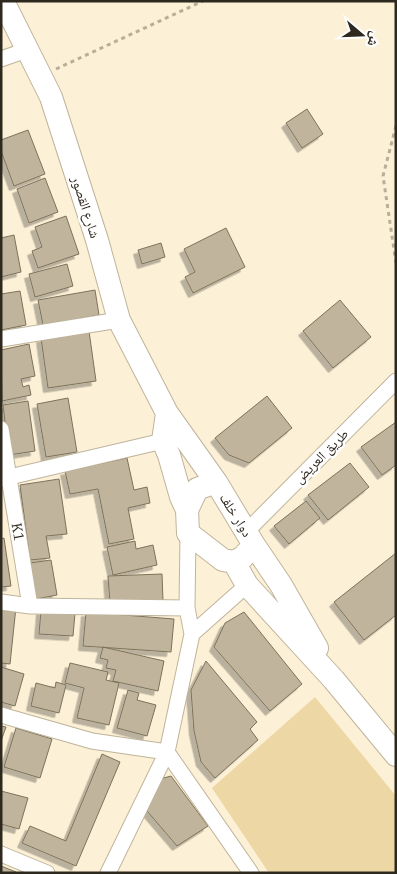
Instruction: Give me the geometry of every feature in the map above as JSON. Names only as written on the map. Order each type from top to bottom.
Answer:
[{"type":"street","name":"شارع القصور","points":[[3,1],[51,97],[97,240],[119,320],[168,413],[216,482]]},
{"type":"street","points":[[1,59],[27,50]]},
{"type":"street","points":[[1,339],[119,320]]},
{"type":"street","name":"طريق العريض","points":[[250,538],[396,381]]},
{"type":"street","points":[[108,873],[168,752],[192,634],[187,608],[187,510],[163,441],[168,413]]},
{"type":"street","name":"K1","points":[[1,429],[8,463],[5,478],[30,606]]},
{"type":"street","points":[[5,478],[163,441]]},
{"type":"street","name":"دوار خلف","points":[[187,510],[197,489],[216,482],[250,538],[243,557],[234,562]]},
{"type":"street","points":[[188,533],[223,560],[234,562],[247,585],[334,680],[396,755]]},
{"type":"street","points":[[250,538],[281,585],[334,680]]},
{"type":"street","points":[[192,634],[247,585]]},
{"type":"street","points":[[1,602],[30,606],[187,608]]},
{"type":"street","points":[[1,716],[92,741],[168,752],[251,873]]},
{"type":"street","points":[[1,854],[47,873]]},
{"type":"path","points":[[41,76],[204,1]]},
{"type":"path","points":[[396,126],[383,176],[396,263]]},
{"type":"shaded area","points":[[315,697],[396,796],[396,873],[269,873],[212,788]]},
{"type":"building","points":[[307,109],[323,134],[302,148],[286,123]]},
{"type":"building","points":[[28,130],[45,174],[14,186],[1,151],[1,140]]},
{"type":"building","points":[[45,178],[58,212],[29,223],[17,189]]},
{"type":"building","points":[[66,216],[79,254],[38,268],[32,251],[42,247],[35,227]]},
{"type":"building","points":[[226,228],[245,267],[193,293],[185,277],[195,272],[184,249]]},
{"type":"building","points":[[14,235],[21,272],[1,277],[1,238]]},
{"type":"building","points":[[161,243],[165,257],[142,264],[138,250]]},
{"type":"building","points":[[67,264],[73,286],[35,297],[29,274]]},
{"type":"building","points":[[95,290],[99,315],[43,325],[38,300]]},
{"type":"building","points":[[20,291],[26,325],[1,330],[1,294]]},
{"type":"building","points":[[340,300],[371,337],[333,368],[303,331]]},
{"type":"building","points":[[89,331],[96,381],[48,388],[41,338]]},
{"type":"building","points":[[29,344],[35,376],[21,379],[23,387],[29,385],[31,395],[2,401],[1,350]]},
{"type":"building","points":[[267,396],[292,428],[249,463],[229,455],[215,438]]},
{"type":"building","points":[[68,398],[77,452],[46,457],[37,404]]},
{"type":"building","points":[[28,401],[35,451],[9,455],[3,405]]},
{"type":"building","points":[[396,422],[396,465],[382,475],[361,447]]},
{"type":"building","points":[[127,458],[134,490],[147,487],[150,503],[128,508],[134,539],[109,544],[98,489],[70,494],[65,471]]},
{"type":"building","points":[[350,463],[369,487],[328,520],[308,495]]},
{"type":"building","points":[[59,479],[67,534],[46,536],[50,558],[30,560],[20,485]]},
{"type":"building","points":[[306,501],[320,518],[289,544],[274,526]]},
{"type":"building","points":[[4,538],[11,586],[1,587],[1,539]]},
{"type":"building","points":[[135,541],[136,549],[153,545],[157,565],[113,575],[107,547]]},
{"type":"building","points":[[396,553],[396,615],[364,640],[334,602]]},
{"type":"building","points":[[51,560],[57,595],[36,599],[30,563]]},
{"type":"building","points":[[162,574],[163,601],[110,603],[108,576]]},
{"type":"building","points":[[1,605],[16,607],[10,664],[1,663]]},
{"type":"building","points":[[41,610],[75,613],[73,636],[39,634]]},
{"type":"building","points":[[86,612],[174,619],[171,652],[83,646]]},
{"type":"building","points":[[244,612],[302,684],[270,711],[214,647],[225,623]]},
{"type":"building","points":[[103,647],[164,661],[158,691],[113,681],[116,670],[106,668],[108,660],[100,658]]},
{"type":"building","points":[[206,661],[257,722],[250,729],[258,740],[215,778],[201,762],[194,731],[191,690]]},
{"type":"building","points":[[70,663],[108,672],[106,680],[119,683],[109,725],[77,718],[84,688],[65,683]]},
{"type":"building","points":[[1,667],[24,674],[15,706],[1,702]]},
{"type":"building","points":[[56,682],[66,685],[59,713],[31,706],[36,683],[55,688]]},
{"type":"building","points":[[128,690],[139,693],[137,700],[156,705],[147,736],[117,728]]},
{"type":"building","points":[[1,726],[6,727],[1,741]]},
{"type":"building","points":[[16,728],[52,739],[40,778],[4,767]]},
{"type":"building","points":[[102,754],[120,762],[76,866],[22,843],[30,826],[66,841]]},
{"type":"building","points":[[171,776],[208,826],[177,846],[147,811],[160,779]]},
{"type":"building","points":[[1,791],[28,798],[19,829],[1,824]]},
{"type":"building","points":[[1,866],[16,872],[16,873],[1,873]]}]
